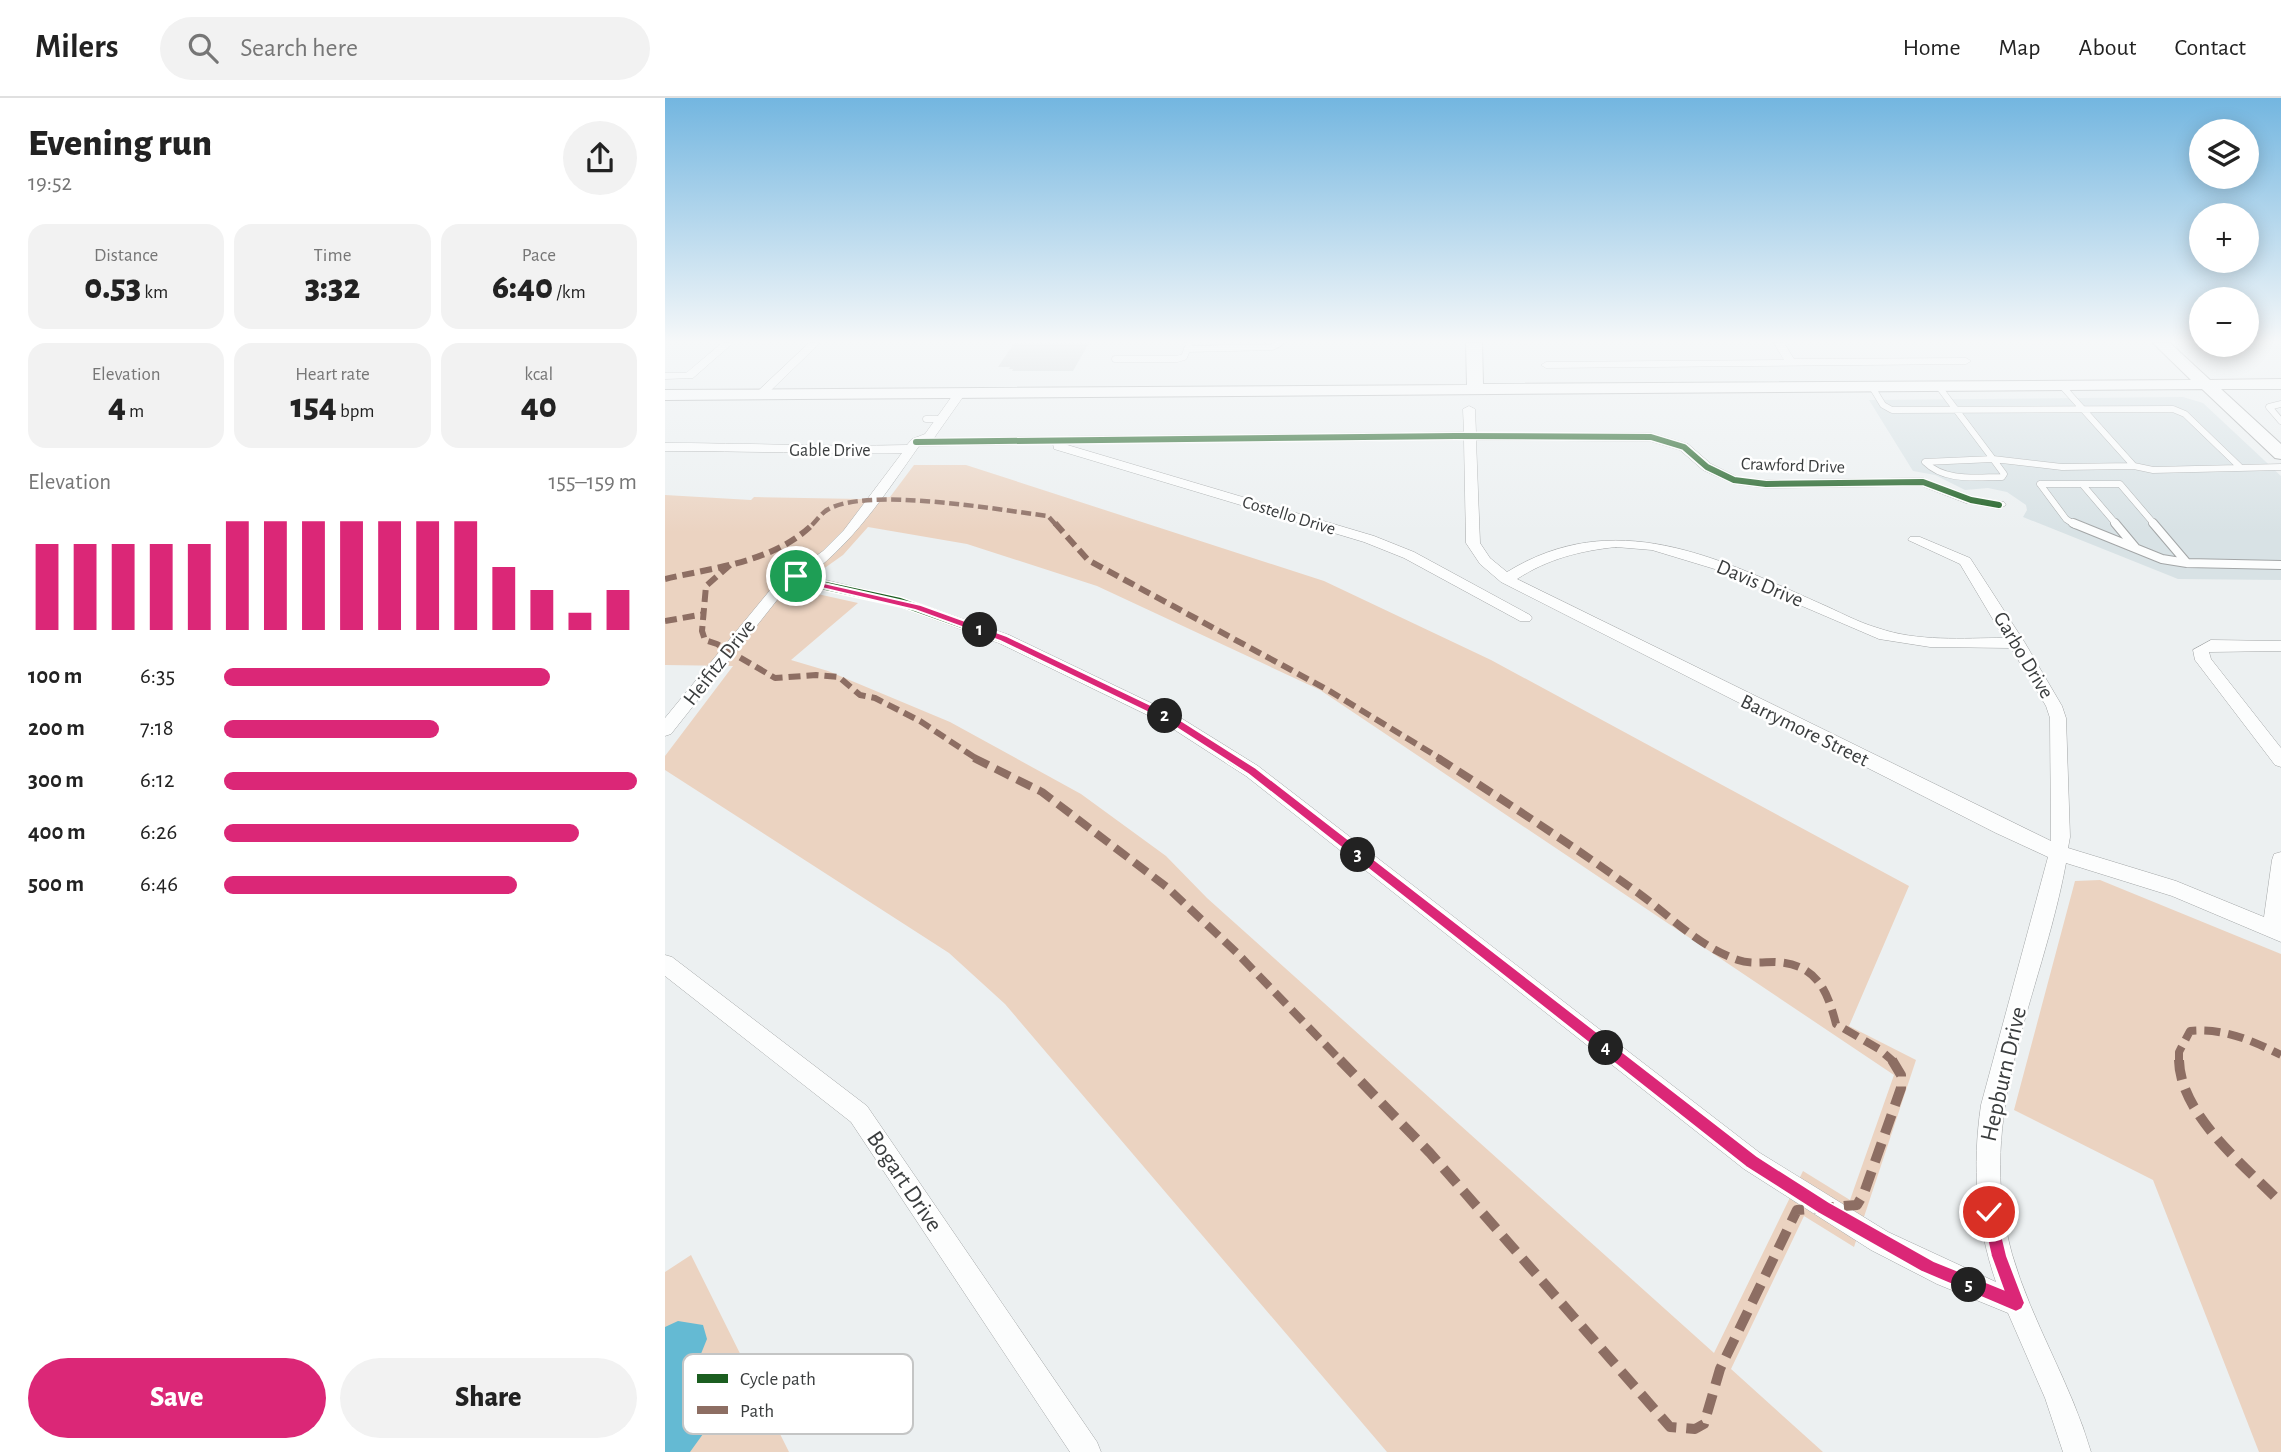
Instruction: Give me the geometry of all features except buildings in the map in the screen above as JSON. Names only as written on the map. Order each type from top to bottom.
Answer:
[{"type":"main road","points":[[2229,406],[2281,454]]},
{"type":"street","name":"Heifitz Drive","points":[[913,446],[913,437],[939,406]]},
{"type":"street","name":"Heifitz Drive","points":[[665,730],[760,609],[796,576],[839,544],[913,446],[929,437],[947,406]]},
{"type":"street","name":"Barrymore Street","points":[[1469,409],[1473,543],[1485,561],[1506,579],[2002,828],[2058,853],[2138,875],[2276,931]]},
{"type":"street","name":"Crawford Drive","points":[[1041,441],[1469,436],[1651,437],[1684,447],[1719,474],[1742,481],[1766,484],[1923,482],[1971,500],[1999,506]]},
{"type":"street","name":"Gable Drive","points":[[665,447],[751,447],[803,451],[1041,441]]},
{"type":"street","name":"Costello Drive","points":[[1041,441],[1369,539],[1409,555],[1525,618]]},
{"type":"street","name":"Garbo Drive","points":[[1915,540],[1965,561],[2017,643],[2058,718],[2061,837],[2058,853]]},
{"type":"street","name":"Davis Drive","points":[[1506,579],[1534,562],[1568,549],[1607,543],[1632,543],[1698,556],[1879,634],[1936,642],[2017,643]]},
{"type":"street","points":[[796,576],[812,583],[918,608],[1004,639],[1170,719],[1252,771],[1752,1161],[1823,1208],[1928,1266],[2016,1303]]},
{"type":"street","points":[[2281,646],[2211,645],[2201,650],[2203,660],[2281,760]]},
{"type":"street","name":"Hepburn Drive","points":[[2058,853],[1992,1105],[1986,1137],[1985,1172],[1989,1212],[1999,1256],[2016,1303],[2056,1389],[2077,1452]]},
{"type":"street","points":[[2276,931],[2281,860]]},
{"type":"street","name":"Bogart Drive","points":[[665,964],[859,1114],[1087,1452]]},
{"type":"lane","points":[[1885,406],[1892,410],[2180,411],[2239,467]]},
{"type":"lane","points":[[1953,406],[1993,459],[2004,474],[2001,477],[1951,476],[1929,468],[1925,462],[1993,459],[2062,467],[2134,467],[2153,470],[2281,467]]},
{"type":"lane","points":[[2080,406],[2134,467]]},
{"type":"lane","points":[[2274,406],[2269,408],[2281,421]]},
{"type":"lane","points":[[926,419],[941,419]]},
{"type":"lane","points":[[2187,564],[2120,484],[2040,484],[2066,519],[2075,525],[2162,559],[2187,564],[2281,565]]},
{"type":"lane","points":[[2082,484],[2137,550]]},
{"type":"shaded area","points":[[1873,406],[2206,406],[2281,476],[2281,580],[2178,579],[2023,517],[2027,510],[2026,505],[2007,492],[1988,488],[1965,490],[1935,475],[1913,471]]},
{"type":"shaded area","points":[[914,465],[966,465],[1324,581],[1491,660],[1909,886],[1849,1026],[1916,1060],[1854,1247],[1804,1216],[1731,1369],[1823,1452],[1387,1452],[1005,1004],[949,953],[665,770],[665,756],[733,666],[665,665],[665,495],[751,500],[754,497],[890,497]],"holes":[[[868,527],[967,544],[1097,586],[1320,690],[1894,1075],[1850,1200],[1803,1171],[1714,1353],[1207,898],[1166,856],[1081,794],[950,722],[828,671],[791,660],[858,603],[795,589],[843,555]]]},
{"type":"shaded area","points":[[2100,880],[2281,954],[2281,1452],[2259,1452],[2153,1180],[2014,1110],[2075,881]]},
{"type":"shaded area","points":[[691,1255],[740,1354],[683,1354],[683,1434],[780,1434],[789,1452],[665,1452],[665,1272]]},
{"type":"water","points":[[678,1321],[703,1325],[707,1339],[701,1354],[683,1354],[683,1434],[703,1434],[690,1452],[665,1452],[665,1327]]},
{"type":"marked path","points":[[665,579],[764,556],[803,534],[827,510],[848,502],[908,499],[1048,516],[1088,560],[1328,690],[1404,735],[1539,824],[1642,896],[1701,942],[1740,961],[1787,963],[1801,968],[1822,985],[1828,994],[1836,1024],[1889,1056],[1901,1075],[1901,1088],[1864,1193],[1857,1205],[1797,1210],[1720,1369],[1704,1424],[1695,1429],[1670,1427],[1430,1153],[1237,953],[1168,888],[1042,792],[978,760],[920,721],[875,698],[860,695],[839,677],[816,675],[775,678],[717,644],[705,640],[702,631],[706,586],[730,565]]},
{"type":"marked path","points":[[665,621],[705,614]]},
{"type":"marked path","points":[[2281,1055],[2226,1032],[2202,1030],[2190,1031],[2179,1052],[2179,1075],[2189,1099],[2205,1123],[2281,1203]]},
{"type":"cycle path","points":[[916,442],[1455,436],[1651,437],[1684,447],[1707,467],[1734,480],[1766,484],[1923,482],[1971,500],[1999,505]]},
{"type":"cycle path","points":[[796,576],[812,583],[900,602],[1004,639],[1170,719],[1252,771],[1752,1161],[1879,1241],[1947,1275],[2016,1303]]},
{"type":"route","points":[[796,576],[812,583],[900,602],[1004,639],[1170,719],[1252,771],[1752,1161],[1788,1186],[1928,1266],[1982,1291],[2016,1303],[1999,1256],[1989,1212]]}]
